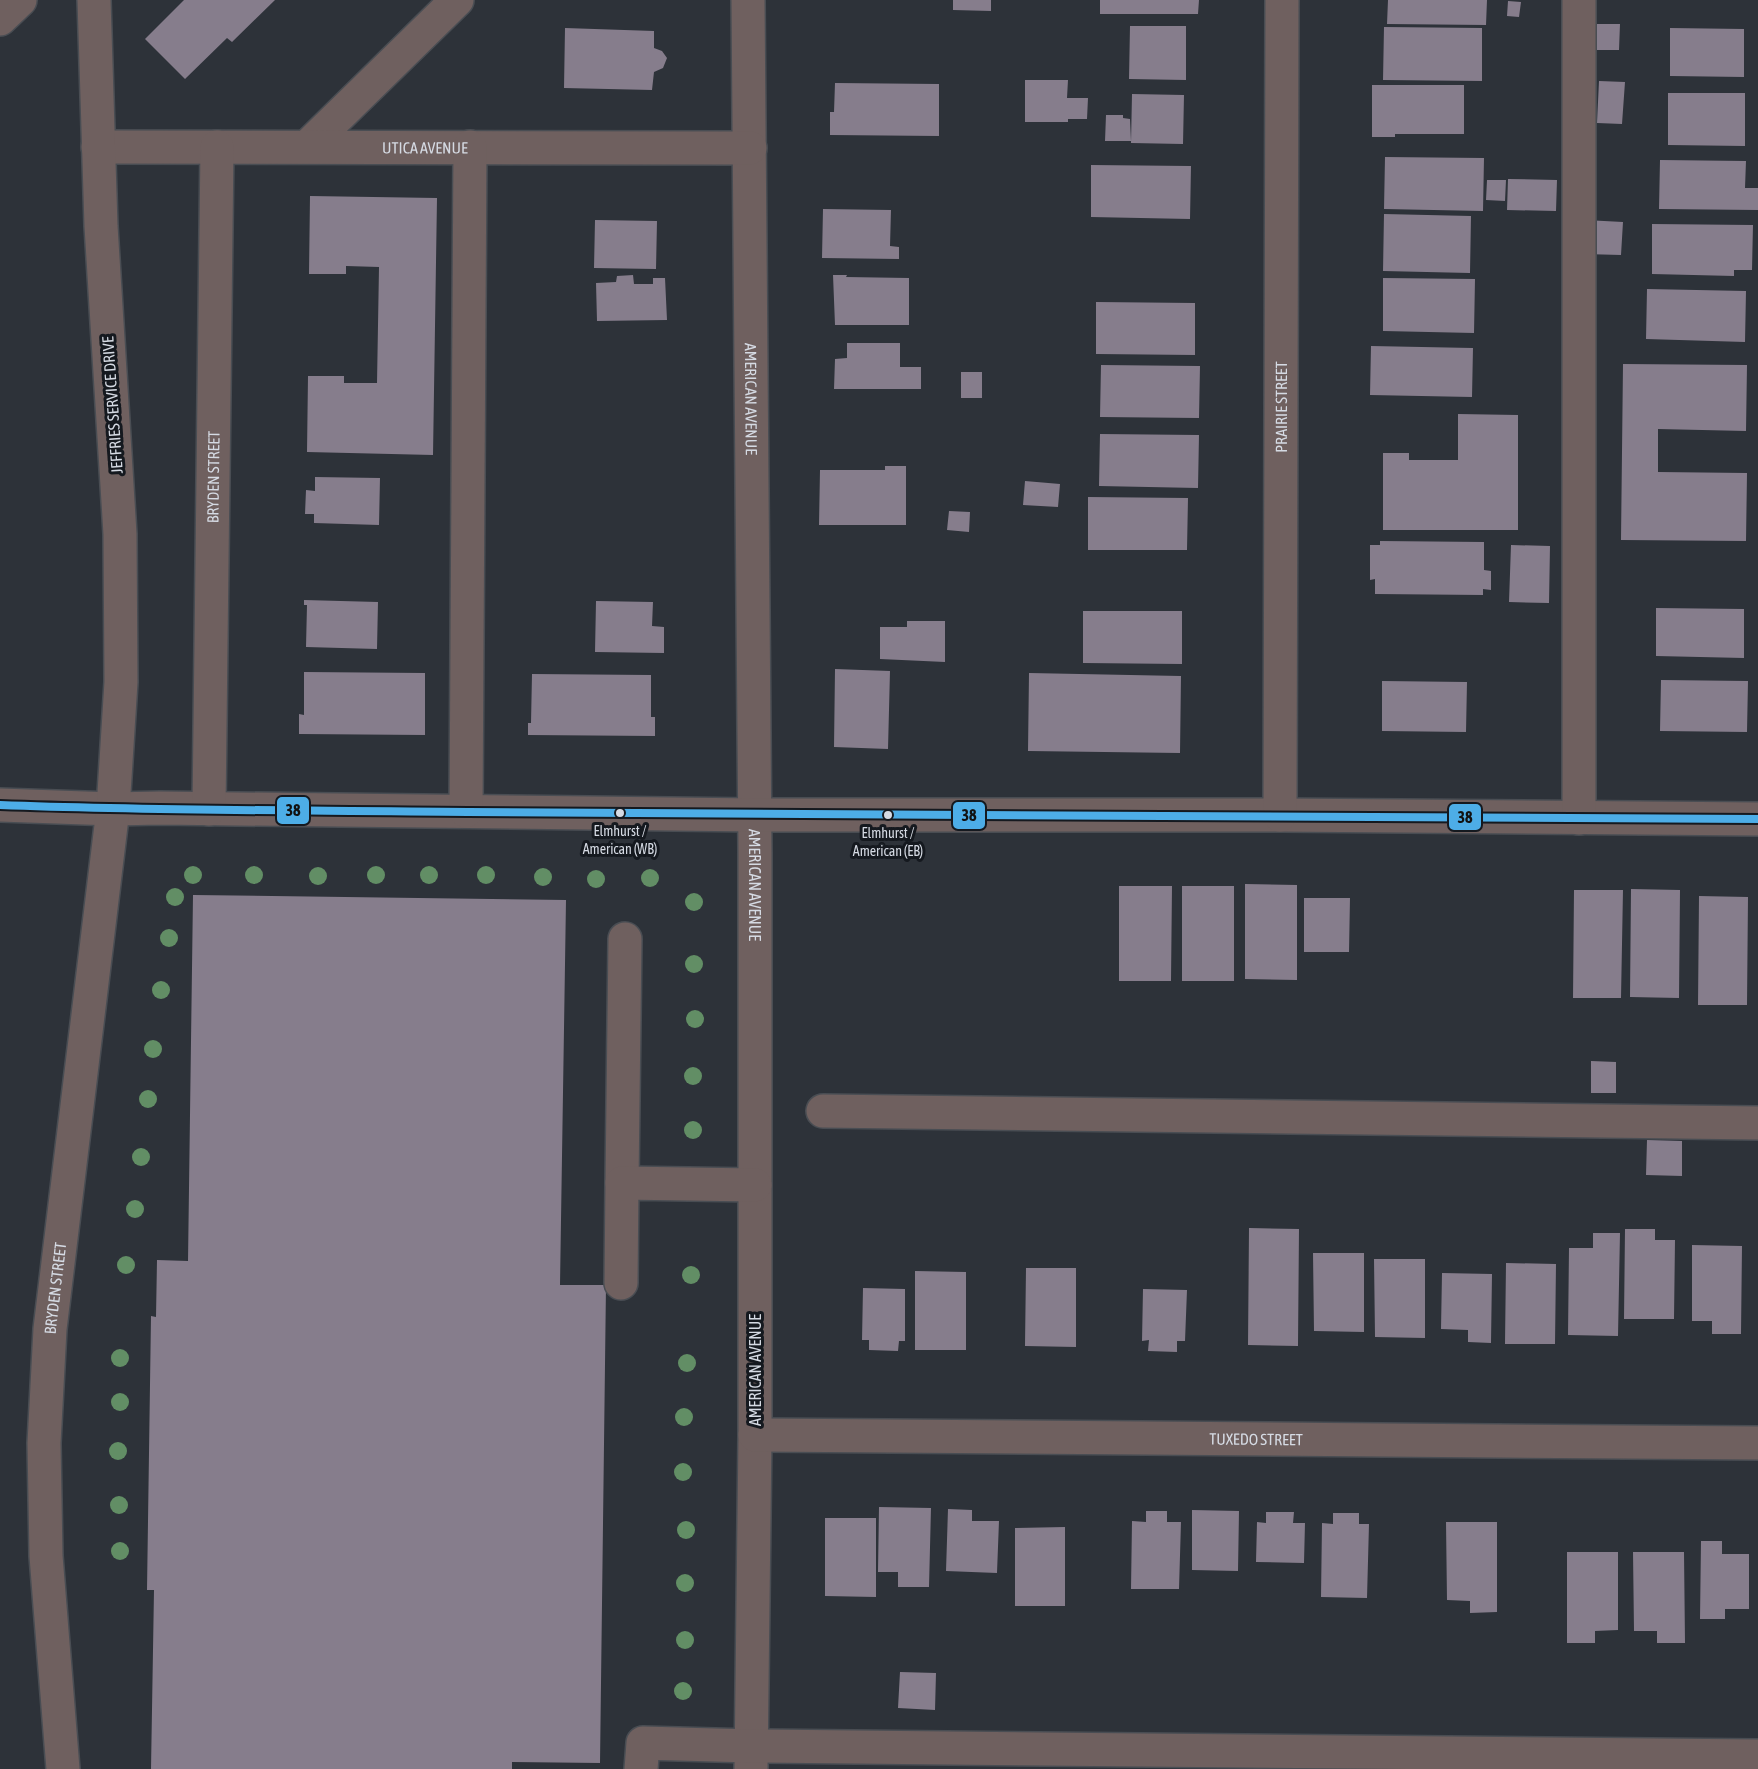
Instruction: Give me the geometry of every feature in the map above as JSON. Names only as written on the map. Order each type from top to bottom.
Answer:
[{"type":"street","points":[[0,19],[20,0]]},
{"type":"street","name":"JEFFRIES SERVICE DRIVE","points":[[94,0],[101,226],[120,534],[120,682],[113,809]]},
{"type":"street","points":[[308,146],[457,0]]},
{"type":"street","name":"AMERICAN AVENUE","points":[[748,0],[755,815],[755,1436],[751,1757]]},
{"type":"street","name":"PRAIRIE STREET","points":[[1280,815],[1282,0]]},
{"type":"street","points":[[1579,0],[1579,818]]},
{"type":"street","name":"UTICA AVENUE","points":[[98,147],[750,148]]},
{"type":"street","name":"BRYDEN STREET","points":[[209,808],[217,147]]},
{"type":"street","points":[[466,811],[470,147]]},
{"type":"street","points":[[0,805],[113,809],[209,808],[755,815],[1280,815],[1758,819]]},
{"type":"street","name":"BRYDEN STREET","points":[[63,1769],[46,1556],[44,1443],[50,1329],[113,809]]},
{"type":"street","points":[[621,1283],[625,939]]},
{"type":"street","points":[[823,1111],[1758,1124]]},
{"type":"street","points":[[622,1183],[755,1185]]},
{"type":"street","name":"TUXEDO STREET","points":[[755,1436],[1758,1443]]},
{"type":"street","points":[[641,1769],[643,1743],[751,1757],[1758,1756]]},
{"type":"building","points":[[184,0],[275,0],[232,42],[227,38],[185,79],[145,39]]},
{"type":"building","points":[[953,0],[991,0],[991,11],[953,10]]},
{"type":"building","points":[[1100,0],[1199,0],[1198,14],[1100,14]]},
{"type":"building","points":[[1388,0],[1487,0],[1486,25],[1387,24]]},
{"type":"building","points":[[1508,1],[1521,2],[1519,17],[1507,16]]},
{"type":"building","points":[[1596,24],[1620,24],[1619,50],[1595,50]]},
{"type":"building","points":[[1130,26],[1186,26],[1186,80],[1129,79]]},
{"type":"building","points":[[1384,27],[1482,28],[1482,81],[1383,80]]},
{"type":"building","points":[[565,28],[654,31],[654,48],[662,51],[667,58],[663,68],[654,72],[652,90],[564,88]]},
{"type":"building","points":[[1670,28],[1744,29],[1744,77],[1670,76]]},
{"type":"building","points":[[1025,80],[1068,80],[1067,98],[1088,98],[1087,119],[1068,119],[1068,122],[1025,122]]},
{"type":"building","points":[[1599,81],[1625,82],[1622,124],[1597,123]]},
{"type":"building","points":[[835,83],[939,84],[939,136],[830,135],[830,112],[834,112]]},
{"type":"building","points":[[1372,85],[1464,85],[1464,134],[1395,134],[1395,137],[1372,137]]},
{"type":"building","points":[[1668,93],[1745,93],[1745,146],[1668,145]]},
{"type":"building","points":[[1132,94],[1184,95],[1183,144],[1131,143]]},
{"type":"building","points":[[1106,115],[1123,115],[1123,118],[1130,119],[1131,141],[1105,141]]},
{"type":"building","points":[[1385,157],[1484,158],[1483,211],[1384,209]]},
{"type":"building","points":[[1660,160],[1746,161],[1745,188],[1758,188],[1758,210],[1659,209]]},
{"type":"building","points":[[1091,165],[1191,166],[1190,219],[1091,217]]},
{"type":"building","points":[[1508,179],[1557,180],[1556,211],[1507,210]]},
{"type":"building","points":[[1487,180],[1506,180],[1505,201],[1486,200]]},
{"type":"building","points":[[310,196],[437,198],[433,455],[307,452],[308,376],[344,376],[344,383],[377,383],[379,267],[346,266],[346,274],[309,274]]},
{"type":"building","points":[[823,209],[891,210],[890,246],[899,247],[899,259],[822,258]]},
{"type":"building","points":[[1384,214],[1471,216],[1470,273],[1383,271]]},
{"type":"building","points":[[595,220],[657,221],[656,269],[594,268]]},
{"type":"building","points":[[1585,220],[1623,222],[1621,255],[1584,254]]},
{"type":"building","points":[[1652,224],[1753,225],[1752,270],[1734,270],[1734,276],[1652,274]]},
{"type":"building","points":[[633,275],[634,284],[653,284],[653,278],[665,278],[667,320],[597,321],[596,283],[616,282],[617,276]]},
{"type":"building","points":[[833,275],[909,278],[909,325],[835,325]]},
{"type":"building","points":[[1383,278],[1475,279],[1474,333],[1383,331]]},
{"type":"building","points":[[1647,289],[1746,291],[1745,342],[1646,339]]},
{"type":"building","points":[[1096,302],[1195,303],[1195,355],[1096,354]]},
{"type":"building","points":[[847,343],[900,343],[900,367],[921,367],[921,389],[834,389],[835,359],[847,358]]},
{"type":"building","points":[[1371,346],[1473,348],[1472,397],[1370,395]]},
{"type":"building","points":[[1623,364],[1747,365],[1746,431],[1658,429],[1658,472],[1747,473],[1746,541],[1621,540]]},
{"type":"building","points":[[1101,365],[1200,366],[1199,418],[1100,417]]},
{"type":"building","points":[[961,372],[982,372],[982,398],[961,398]]},
{"type":"building","points":[[1458,414],[1518,415],[1518,530],[1383,530],[1383,453],[1409,453],[1409,460],[1458,460]]},
{"type":"building","points":[[1100,434],[1199,435],[1198,488],[1099,486]]},
{"type":"building","points":[[885,466],[906,466],[906,525],[819,525],[820,470],[885,470]]},
{"type":"building","points":[[315,477],[380,478],[379,525],[314,523],[314,514],[305,514],[306,490],[315,491]]},
{"type":"building","points":[[1025,481],[1060,484],[1058,507],[1023,505]]},
{"type":"building","points":[[1088,497],[1188,498],[1187,550],[1088,550]]},
{"type":"building","points":[[949,511],[970,512],[969,532],[947,530]]},
{"type":"building","points":[[1380,541],[1484,542],[1484,570],[1491,571],[1491,590],[1483,589],[1483,595],[1375,594],[1375,579],[1370,580],[1370,545],[1380,545]]},
{"type":"building","points":[[1511,545],[1550,546],[1549,603],[1509,602]]},
{"type":"building","points":[[304,600],[378,602],[377,649],[306,647],[307,605],[304,605]]},
{"type":"building","points":[[596,601],[653,602],[652,626],[664,627],[664,653],[595,652]]},
{"type":"building","points":[[1656,608],[1744,609],[1744,658],[1656,656]]},
{"type":"building","points":[[1083,611],[1182,611],[1182,664],[1083,663]]},
{"type":"building","points":[[907,621],[945,621],[945,662],[880,659],[880,627],[907,627]]},
{"type":"building","points":[[835,669],[890,671],[888,749],[834,747]]},
{"type":"building","points":[[304,672],[425,673],[425,735],[299,734],[299,714],[304,715]]},
{"type":"building","points":[[1029,673],[1181,676],[1180,753],[1028,751]]},
{"type":"building","points":[[532,674],[651,675],[651,717],[655,717],[655,736],[528,735],[528,723],[531,723]]},
{"type":"building","points":[[1661,680],[1748,681],[1747,732],[1660,731]]},
{"type":"building","points":[[1382,681],[1467,682],[1466,732],[1382,731]]},
{"type":"building","points":[[1245,884],[1297,885],[1297,980],[1245,979]]},
{"type":"building","points":[[1119,886],[1172,886],[1171,981],[1119,981]]},
{"type":"building","points":[[1182,886],[1234,886],[1234,981],[1182,981]]},
{"type":"building","points":[[1631,889],[1680,890],[1679,998],[1630,997]]},
{"type":"building","points":[[1574,890],[1623,890],[1621,998],[1573,998]]},
{"type":"building","points":[[193,895],[566,900],[560,1285],[606,1285],[600,1763],[512,1762],[512,1769],[151,1769],[154,1590],[147,1590],[151,1316],[156,1317],[157,1260],[188,1261]]},
{"type":"building","points":[[1699,896],[1748,897],[1747,1005],[1698,1005]]},
{"type":"building","points":[[1304,898],[1350,898],[1349,952],[1304,952]]},
{"type":"building","points":[[1591,1061],[1616,1062],[1616,1093],[1591,1093]]},
{"type":"building","points":[[1647,1140],[1682,1141],[1682,1176],[1646,1175]]},
{"type":"building","points":[[1249,1228],[1299,1229],[1298,1346],[1248,1345]]},
{"type":"building","points":[[1625,1229],[1655,1229],[1655,1240],[1675,1240],[1674,1319],[1624,1319]]},
{"type":"building","points":[[1593,1233],[1620,1233],[1618,1336],[1568,1335],[1569,1248],[1593,1248]]},
{"type":"building","points":[[1692,1245],[1742,1246],[1741,1334],[1712,1334],[1712,1321],[1692,1321]]},
{"type":"building","points":[[1313,1253],[1364,1253],[1364,1332],[1314,1331]]},
{"type":"building","points":[[1374,1259],[1425,1259],[1425,1338],[1375,1337]]},
{"type":"building","points":[[1506,1263],[1556,1264],[1555,1344],[1505,1344]]},
{"type":"building","points":[[1026,1268],[1076,1268],[1076,1347],[1025,1346]]},
{"type":"building","points":[[915,1271],[966,1272],[966,1350],[915,1350]]},
{"type":"building","points":[[1442,1273],[1492,1274],[1491,1343],[1468,1342],[1468,1330],[1441,1329]]},
{"type":"building","points":[[863,1288],[905,1289],[905,1341],[899,1341],[898,1351],[869,1350],[869,1340],[862,1340]]},
{"type":"building","points":[[1143,1289],[1187,1290],[1185,1341],[1177,1341],[1177,1352],[1148,1351],[1149,1340],[1142,1341]]},
{"type":"building","points":[[879,1507],[931,1508],[929,1587],[898,1587],[898,1572],[878,1572]]},
{"type":"building","points":[[948,1509],[972,1510],[972,1521],[999,1521],[997,1573],[946,1571]]},
{"type":"building","points":[[1192,1510],[1239,1511],[1238,1571],[1192,1570]]},
{"type":"building","points":[[1146,1511],[1167,1511],[1167,1522],[1181,1522],[1179,1589],[1131,1589],[1132,1521],[1146,1522]]},
{"type":"building","points":[[1266,1512],[1294,1512],[1293,1523],[1305,1523],[1304,1563],[1256,1562],[1257,1522],[1266,1523]]},
{"type":"building","points":[[1333,1513],[1359,1513],[1359,1524],[1369,1524],[1367,1598],[1321,1597],[1322,1523],[1333,1524]]},
{"type":"building","points":[[825,1518],[876,1518],[876,1597],[825,1596]]},
{"type":"building","points":[[1446,1522],[1497,1522],[1497,1612],[1470,1613],[1470,1601],[1447,1600]]},
{"type":"building","points":[[1065,1527],[1065,1606],[1015,1606],[1015,1528]]},
{"type":"building","points":[[1701,1541],[1722,1541],[1722,1554],[1749,1554],[1749,1609],[1725,1609],[1725,1619],[1700,1619]]},
{"type":"building","points":[[1567,1552],[1618,1552],[1618,1630],[1595,1631],[1595,1643],[1567,1643]]},
{"type":"building","points":[[1633,1552],[1684,1552],[1685,1643],[1657,1643],[1657,1631],[1634,1631]]},
{"type":"building","points":[[900,1672],[936,1673],[935,1710],[898,1708]]},
{"type":"transit line","name":"38","points":[[0,805],[629,814],[1758,819]]},
{"type":"place","name":"Elmhurst / American (WB)","points":[[620,813]]},
{"type":"place","name":"Elmhurst / American (EB)","points":[[888,815]]}]
